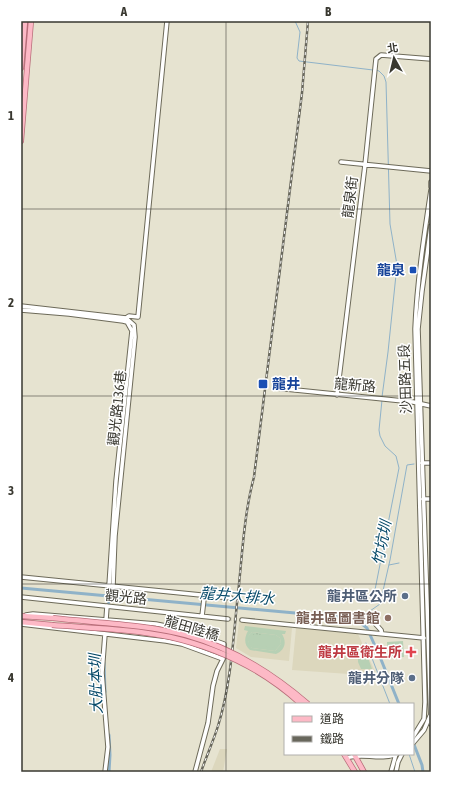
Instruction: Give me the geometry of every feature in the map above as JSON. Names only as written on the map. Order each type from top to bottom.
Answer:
[{"type":"main road","points":[[21,68],[25,21]]},
{"type":"main road","points":[[21,141],[31,21]]},
{"type":"main road","name":"龍田陸橋","points":[[21,616],[151,628],[214,644],[271,675],[307,703]]},
{"type":"main road","name":"龍田陸橋","points":[[21,622],[151,634],[174,638],[206,647],[231,657],[249,667],[267,678],[300,703]]},
{"type":"main road","points":[[354,755],[364,772]]},
{"type":"main road","points":[[346,756],[355,772]]},
{"type":"street","points":[[21,306],[126,318],[129,316],[138,317],[167,21]]},
{"type":"street","name":"龍泉街","points":[[338,395],[376,59],[381,55],[431,59]]},
{"type":"street","points":[[340,162],[431,171]]},
{"type":"street","points":[[431,182],[431,187]]},
{"type":"street","name":"沙田路五段","points":[[431,190],[417,295],[417,403],[425,532],[429,569],[427,586],[429,599],[428,638],[431,724]]},
{"type":"street","name":"沙田路五段","points":[[414,736],[420,728],[425,713],[420,532],[421,405],[417,327],[431,226]]},
{"type":"street","points":[[422,254],[427,255]]},
{"type":"street","points":[[21,310],[70,314],[123,321],[127,322],[130,326],[132,335],[116,481],[111,586]]},
{"type":"street","name":"觀光路136巷","points":[[111,586],[136,332],[134,325],[126,318]]},
{"type":"street","name":"龍新路","points":[[276,388],[417,403],[431,406]]},
{"type":"street","points":[[421,463],[431,463]]},
{"type":"street","points":[[424,499],[431,499]]},
{"type":"street","points":[[420,532],[431,533]]},
{"type":"street","points":[[421,568],[429,569]]},
{"type":"street","points":[[21,576],[231,598]]},
{"type":"street","points":[[421,586],[427,586]]},
{"type":"street","name":"觀光路","points":[[21,597],[202,614],[228,619]]},
{"type":"street","points":[[202,614],[204,599]]},
{"type":"street","points":[[422,599],[429,599]]},
{"type":"street","points":[[106,620],[108,606]]},
{"type":"street","points":[[21,616],[33,614],[156,624],[184,630],[224,644],[223,659],[217,671],[213,686],[208,724],[195,772]]},
{"type":"street","points":[[370,618],[381,630],[382,634]]},
{"type":"street","points":[[242,620],[428,638]]},
{"type":"street","points":[[21,622],[182,644],[223,659]]},
{"type":"street","points":[[105,634],[102,673],[108,746],[105,772]]},
{"type":"street","points":[[414,742],[424,730],[430,715],[425,713]]},
{"type":"street","points":[[346,756],[354,755],[378,758],[392,755]]},
{"type":"street","points":[[391,772],[396,755]]},
{"type":"street","points":[[396,772],[402,755]]},
{"type":"shaded area","points":[[239,622],[292,628],[289,661],[251,657],[236,648]]},
{"type":"shaded area","points":[[296,628],[358,634],[377,676],[292,670]]},
{"type":"shaded area","points":[[220,749],[227,749],[223,772],[211,772]]},
{"type":"green space","points":[[245,626],[286,631],[285,634],[282,634],[285,643],[284,646],[276,654],[250,650],[245,641],[248,631],[244,630]],"holes":[[[252,632],[276,635],[280,638],[281,644],[275,651],[252,648],[248,641],[249,635]]]},
{"type":"green space","points":[[252,632],[276,635],[280,638],[281,644],[275,651],[252,648],[248,640],[249,635]]},
{"type":"green space","points":[[254,634],[276,637],[274,648],[253,645]]},
{"type":"green space","points":[[403,641],[404,657],[388,658],[387,642]]},
{"type":"green space","points":[[358,655],[367,655],[372,669],[361,669],[358,662]]},
{"type":"waterway","points":[[295,21],[300,32],[297,58],[299,61],[373,70]]},
{"type":"waterway","points":[[376,70],[384,76],[386,82],[390,224],[397,265],[382,397]]},
{"type":"waterway","points":[[21,308],[25,309]]},
{"type":"waterway","points":[[373,600],[399,468],[396,456],[385,446],[380,436],[379,430],[382,400]]},
{"type":"waterway","name":"竹坑圳","points":[[357,620],[380,604],[390,560],[407,465],[414,464]]},
{"type":"waterway","points":[[389,565],[399,563]]},
{"type":"waterway","points":[[109,596],[110,586]]},
{"type":"waterway","name":"龍井大排水","points":[[21,588],[350,618],[357,620],[367,628],[399,703]]},
{"type":"waterway","name":"大肚本圳","points":[[108,608],[109,596]]},
{"type":"waterway","points":[[366,643],[390,703]]},
{"type":"waterway","name":"大肚本圳","points":[[104,663],[105,692]]},
{"type":"waterway","name":"大肚本圳","points":[[109,735],[109,772]]},
{"type":"waterway","name":"龍井大排水","points":[[414,745],[422,765],[423,772]]},
{"type":"waterway","points":[[409,755],[415,772]]},
{"type":"tunnel","points":[[228,619],[242,620]]},
{"type":"railway","points":[[201,772],[222,711],[230,666],[247,508],[254,477],[302,93],[308,21]]},
{"type":"place","name":"龍泉","points":[[413,270]]},
{"type":"place","name":"龍井","points":[[263,384]]},
{"type":"place","name":"龍井區公所","points":[[405,596]]},
{"type":"place","name":"龍井區圖書館","points":[[388,618]]},
{"type":"place","name":"龍井區衛生所","points":[[411,652]]},
{"type":"place","name":"龍井分隊","points":[[412,678]]}]
